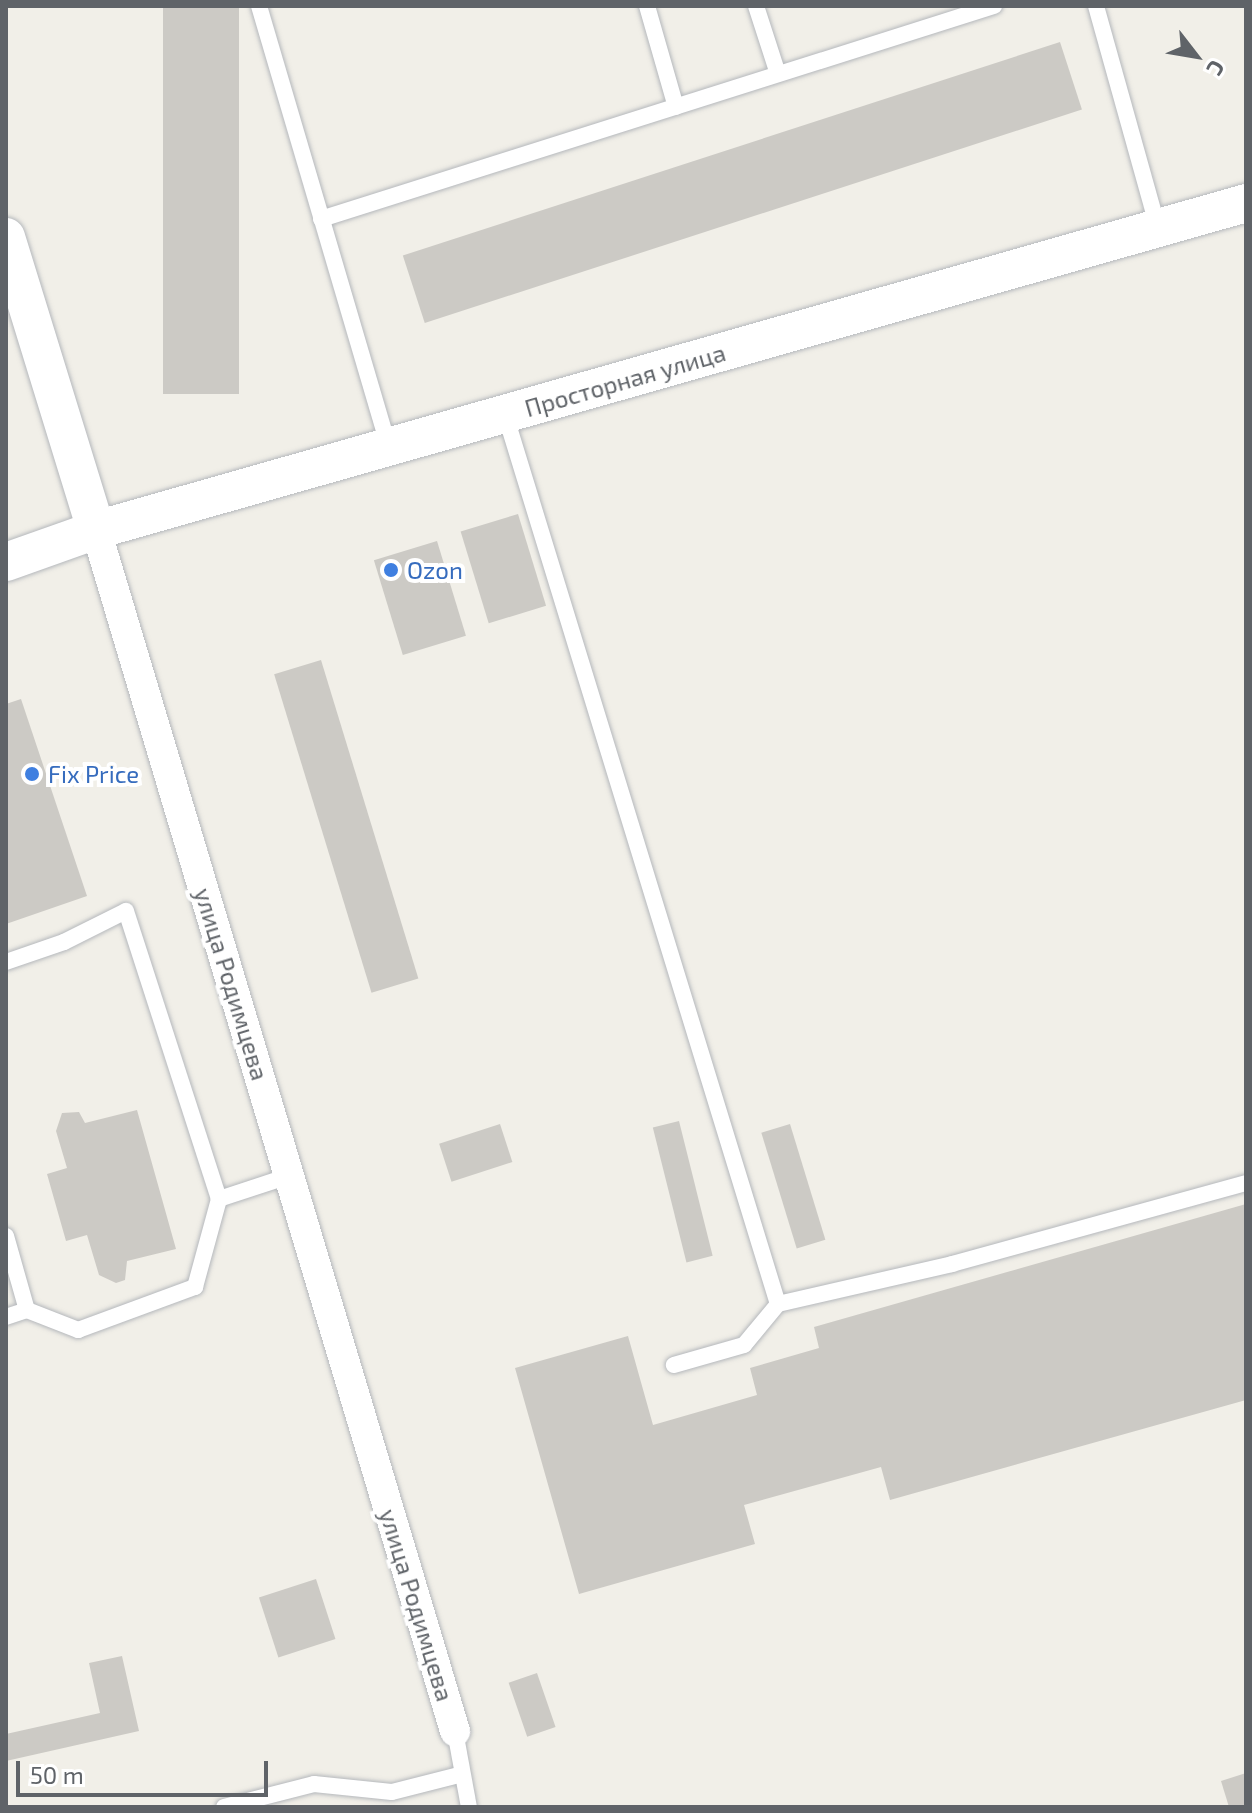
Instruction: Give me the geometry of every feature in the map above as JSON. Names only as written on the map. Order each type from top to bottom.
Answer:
[{"type":"street","name":"Просторная улица","points":[[6,562],[96,530],[1246,203]]},
{"type":"street","name":"улица Родимцева","points":[[6,237],[455,1731]]},
{"type":"lane","points":[[259,6],[389,447]]},
{"type":"lane","points":[[647,6],[676,107]]},
{"type":"lane","points":[[756,6],[778,74]]},
{"type":"lane","points":[[321,219],[778,74],[956,12],[994,6]]},
{"type":"lane","points":[[1096,6],[1158,228]]},
{"type":"lane","points":[[505,414],[778,1304]]},
{"type":"lane","points":[[6,962],[64,942],[126,911],[219,1199],[195,1287],[78,1330],[27,1310],[6,1317]]},
{"type":"lane","points":[[219,1199],[289,1176]]},
{"type":"lane","points":[[674,1365],[744,1345],[778,1304],[952,1264],[1246,1183]]},
{"type":"lane","points":[[6,1236],[27,1310]]},
{"type":"lane","points":[[455,1731],[459,1775],[469,1807]]},
{"type":"lane","points":[[224,1807],[314,1784],[392,1792],[459,1775]]},
{"type":"building","points":[[163,6],[239,6],[239,394],[163,394]]},
{"type":"building","points":[[1060,42],[1082,110],[425,323],[403,256]]},
{"type":"building","points":[[518,514],[546,606],[489,623],[461,532]]},
{"type":"building","points":[[437,541],[466,636],[403,655],[374,560]]},
{"type":"building","points":[[321,660],[418,978],[372,993],[274,674]]},
{"type":"building","points":[[21,699],[87,896],[6,924],[6,704]]},
{"type":"building","points":[[137,1110],[176,1249],[127,1261],[125,1280],[116,1283],[99,1275],[87,1235],[66,1241],[47,1174],[67,1168],[56,1131],[62,1113],[79,1112],[85,1123]]},
{"type":"building","points":[[679,1121],[713,1256],[686,1262],[653,1128]]},
{"type":"building","points":[[500,1124],[512,1162],[451,1182],[439,1144]]},
{"type":"building","points":[[790,1124],[825,1240],[797,1248],[761,1133]]},
{"type":"building","points":[[1246,1204],[1246,1400],[890,1500],[881,1467],[744,1505],[755,1544],[579,1594],[515,1368],[628,1336],[653,1425],[757,1395],[750,1368],[819,1348],[814,1327]]},
{"type":"building","points":[[316,1579],[335,1639],[278,1657],[259,1598]]},
{"type":"building","points":[[122,1656],[139,1731],[6,1761],[6,1734],[100,1713],[89,1663]]},
{"type":"building","points":[[537,1673],[556,1727],[527,1737],[509,1683]]},
{"type":"building","points":[[1246,1773],[1246,1807],[1229,1807],[1221,1781]]},
{"type":"place","name":"Ozon","points":[[391,570]]},
{"type":"place","name":"Fix Price","points":[[32,774]]}]
